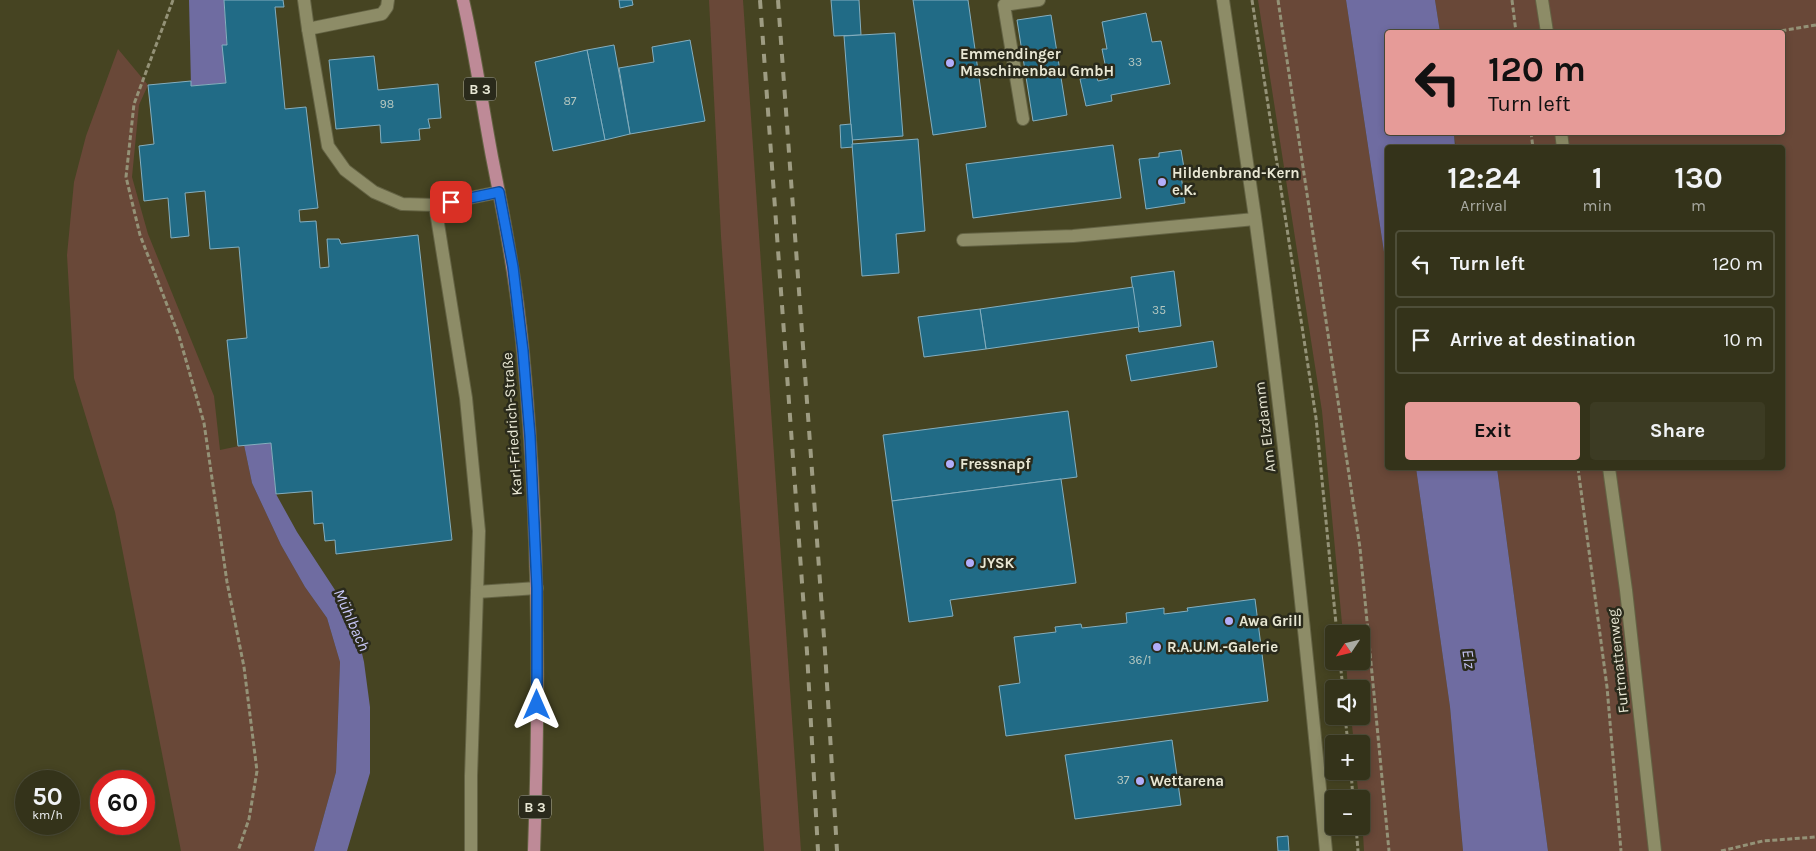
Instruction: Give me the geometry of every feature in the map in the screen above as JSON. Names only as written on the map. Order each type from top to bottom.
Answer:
[{"type":"main road","name":"Karl-Friedrich-Straße","points":[[463,0],[513,267],[523,351],[530,436],[537,588],[537,764],[534,851]]},
{"type":"street","points":[[304,0],[328,146],[345,170],[374,192],[402,204],[435,205],[499,192]]},
{"type":"street","points":[[308,29],[382,14],[387,7],[388,0]]},
{"type":"street","points":[[1023,119],[1004,5],[1039,0]]},
{"type":"street","name":"Am Elzdamm","points":[[1223,0],[1255,219],[1295,544],[1326,851]]},
{"type":"street","points":[[1542,0],[1547,30]]},
{"type":"street","points":[[435,205],[466,398],[479,531],[471,776],[471,851]]},
{"type":"street","points":[[963,240],[1073,236],[1255,219]]},
{"type":"street","name":"Furtmattenweg","points":[[1609,470],[1626,590],[1655,851]]},
{"type":"street","points":[[477,592],[537,588]]},
{"type":"path","points":[[173,0],[134,104],[126,177],[140,235],[178,336],[204,423],[227,582],[244,667],[257,771],[249,819],[238,851]]},
{"type":"path","points":[[1252,0],[1316,418],[1336,625]]},
{"type":"path","points":[[1278,0],[1360,548],[1390,851]]},
{"type":"path","points":[[1512,0],[1516,30]]},
{"type":"path","points":[[1785,30],[1816,26]]},
{"type":"path","points":[[1578,470],[1606,686],[1621,851]]},
{"type":"path","points":[[1357,835],[1358,851]]},
{"type":"path","points":[[1721,851],[1763,841],[1816,837]]},
{"type":"shaded area","points":[[709,0],[743,0],[801,851],[764,851],[721,236]]},
{"type":"shaded area","points":[[1258,0],[1346,0],[1385,259],[1385,470],[1416,470],[1450,707],[1463,851],[1364,851],[1363,835],[1370,835],[1370,790],[1358,790],[1357,780],[1370,780],[1370,735],[1353,735],[1352,725],[1370,725],[1370,680],[1347,680],[1347,670],[1370,670],[1370,625],[1342,625],[1322,411]]},
{"type":"shaded area","points":[[1435,0],[1816,0],[1816,851],[1548,851],[1497,470],[1785,470],[1785,145],[1456,145],[1454,135],[1785,135],[1785,30],[1440,30]]},
{"type":"shaded area","points":[[118,49],[148,85],[139,105],[132,177],[148,234],[214,396],[220,450],[244,445],[252,483],[281,545],[305,587],[327,618],[340,662],[336,772],[314,851],[181,851],[115,512],[74,378],[67,255],[74,182],[86,136]]},
{"type":"water","points":[[189,0],[224,0],[227,45],[223,45],[226,83],[191,86]]},
{"type":"water","points":[[1346,0],[1435,0],[1440,30],[1385,30],[1385,135],[1454,135],[1455,145],[1385,145],[1385,259]]},
{"type":"water","name":"Mühlbach","points":[[271,443],[276,494],[297,532],[354,619],[364,662],[370,707],[370,773],[347,851],[314,851],[336,772],[340,662],[327,618],[305,587],[281,545],[252,483],[244,445]]},
{"type":"water","name":"Elz","points":[[1416,470],[1497,470],[1548,851],[1463,851],[1450,707]]},
{"type":"building","points":[[224,0],[283,0],[284,7],[275,7],[285,109],[306,107],[318,208],[299,210],[300,222],[316,221],[320,268],[329,267],[327,239],[339,239],[341,244],[418,235],[452,540],[336,554],[335,540],[325,541],[323,523],[314,524],[312,491],[276,494],[271,443],[238,446],[227,340],[247,338],[239,247],[210,249],[205,191],[185,193],[189,236],[171,238],[168,198],[144,201],[139,146],[154,144],[148,85],[191,81],[191,86],[226,83],[222,45],[227,45]]},
{"type":"building","points":[[619,0],[632,0],[633,5],[620,8]]},
{"type":"building","points":[[831,0],[859,0],[861,35],[834,36]]},
{"type":"building","name":"Emmendinger Maschinenbau GmbH","points":[[913,0],[968,0],[986,127],[933,135]]},
{"type":"building","points":[[1146,13],[1152,42],[1161,41],[1170,84],[1111,95],[1112,101],[1086,106],[1080,79],[1096,76],[1098,81],[1108,79],[1102,49],[1107,49],[1102,22]]},
{"type":"building","points":[[1051,15],[1067,115],[1033,121],[1017,20]]},
{"type":"building","points":[[895,33],[903,136],[852,140],[844,36]]},
{"type":"building","points":[[690,40],[705,121],[630,134],[619,68],[654,62],[652,47]]},
{"type":"building","points":[[614,45],[630,134],[605,140],[587,50]]},
{"type":"building","points":[[587,50],[605,140],[553,151],[535,62]]},
{"type":"building","points":[[374,56],[378,90],[438,84],[441,118],[428,119],[430,128],[419,129],[420,140],[381,143],[380,125],[336,129],[329,60]]},
{"type":"building","points":[[851,124],[853,147],[841,148],[840,125]]},
{"type":"building","points":[[918,139],[925,231],[896,234],[899,273],[862,276],[852,144]]},
{"type":"building","points":[[1113,145],[1121,198],[973,218],[966,164]]},
{"type":"building","points":[[1181,150],[1185,174],[1181,175],[1185,203],[1146,209],[1139,159],[1159,157],[1159,153]]},
{"type":"building","points":[[1174,271],[1181,326],[1139,332],[1131,277]]},
{"type":"building","points":[[1133,287],[1139,327],[986,349],[980,309]]},
{"type":"building","points":[[980,309],[986,349],[924,357],[918,317]]},
{"type":"building","points":[[1213,341],[1217,367],[1131,381],[1126,355]]},
{"type":"building","points":[[1068,411],[1077,477],[892,501],[883,435]]},
{"type":"building","points":[[1061,479],[1076,583],[950,600],[953,616],[909,622],[892,501]]},
{"type":"building","points":[[1255,599],[1268,701],[1006,736],[999,686],[1020,683],[1014,637],[1056,632],[1055,627],[1081,624],[1082,628],[1127,623],[1126,613],[1164,608],[1164,614],[1188,611],[1187,608]]},
{"type":"building","points":[[1172,740],[1181,805],[1075,819],[1065,755]]},
{"type":"building","points":[[1288,836],[1289,851],[1278,851],[1277,837]]},
{"type":"railway","points":[[760,0],[807,652],[818,851]]},
{"type":"railway","points":[[778,0],[825,651],[837,851]]},
{"type":"place","name":"Emmendinger Maschinenbau GmbH","points":[[950,63]]},
{"type":"place","name":"Hildenbrand-Kern e.K.","points":[[1162,182]]},
{"type":"place","name":"Fressnapf","points":[[950,464]]},
{"type":"place","name":"JYSK","points":[[970,563]]},
{"type":"place","name":"Awa Grill","points":[[1229,621]]},
{"type":"place","name":"R.A.U.M.-Galerie","points":[[1157,647]]},
{"type":"place","name":"Wettarena","points":[[1140,781]]},
{"type":"route","points":[[451,202],[499,192],[513,267],[523,351],[530,436],[537,588],[537,705]]}]
